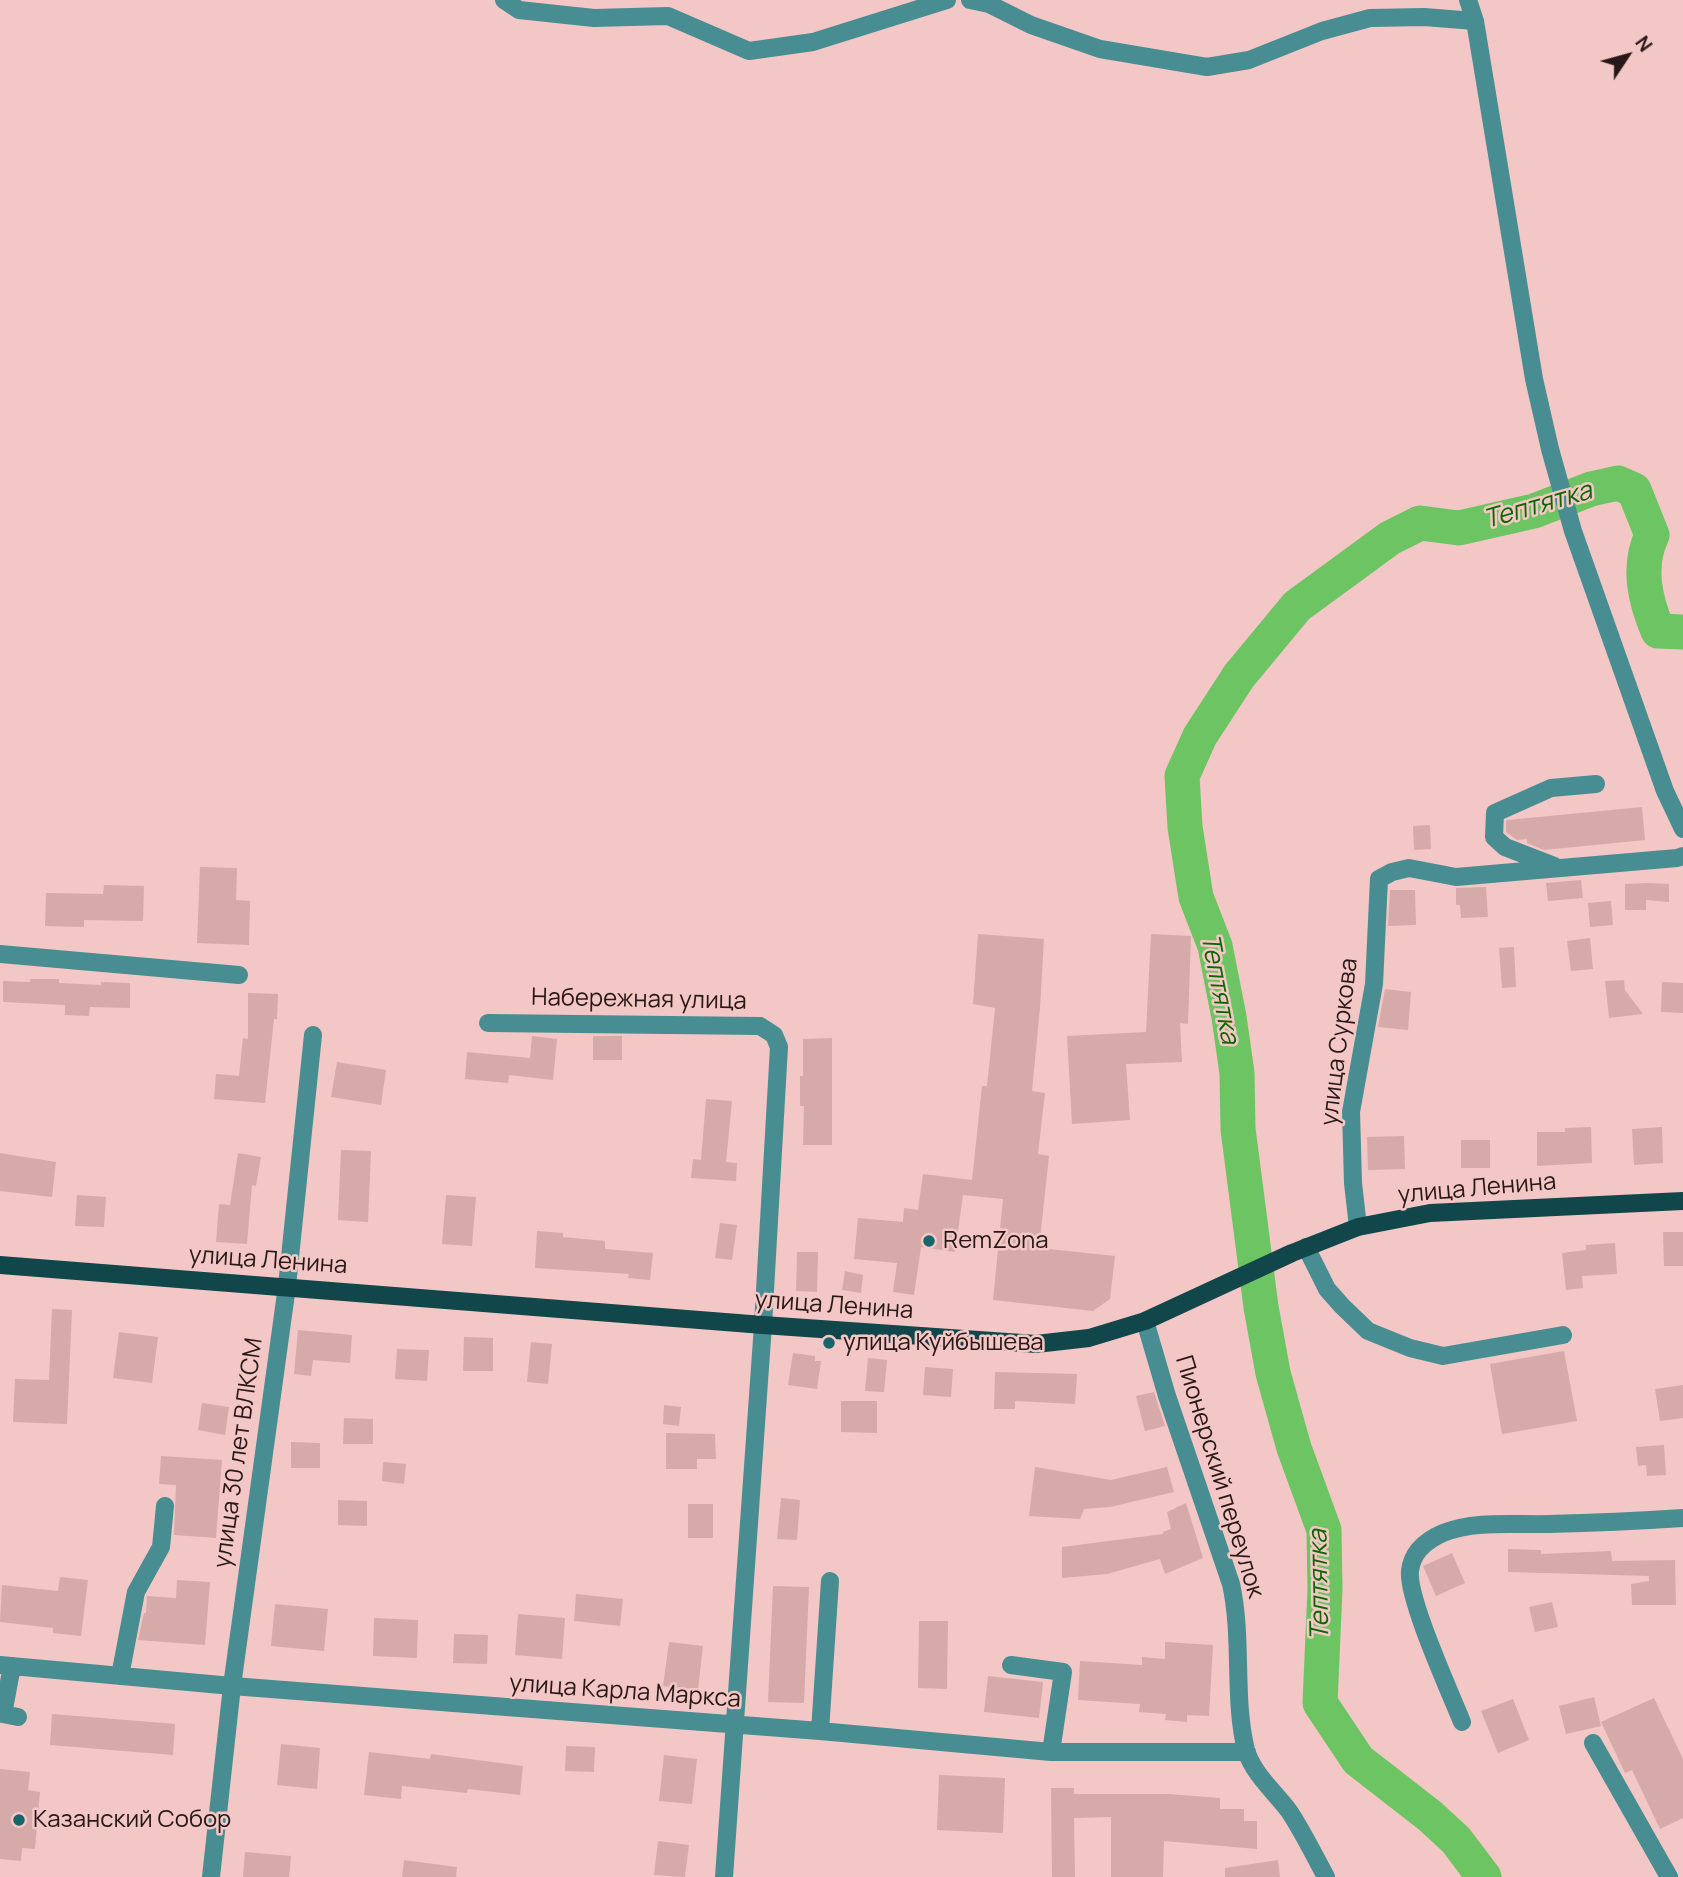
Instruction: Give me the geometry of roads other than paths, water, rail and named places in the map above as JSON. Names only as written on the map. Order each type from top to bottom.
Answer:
[{"type":"main road","name":"улица Ленина","points":[[0,1265],[1036,1344],[1089,1338],[1145,1321],[1299,1250],[1358,1227],[1430,1213],[1683,1201]]},
{"type":"street","points":[[504,0],[519,10],[594,18],[668,16],[749,51],[813,43],[947,0]]},
{"type":"street","points":[[970,0],[989,4],[1031,25],[1100,49],[1207,66],[1249,60],[1322,31],[1370,18],[1424,17],[1475,21]]},
{"type":"street","points":[[1468,0],[1475,21],[1534,379],[1550,449],[1573,531],[1665,791],[1683,829]]},
{"type":"street","points":[[1596,784],[1551,788],[1495,813],[1494,837],[1505,847],[1560,869],[1683,856]]},
{"type":"street","name":"улица Суркова","points":[[1358,1227],[1353,1183],[1351,1112],[1374,984],[1379,879],[1409,868],[1456,877],[1560,869]]},
{"type":"street","points":[[0,954],[239,975]]},
{"type":"street","name":"Набережная улица","points":[[488,1023],[760,1026],[774,1035],[779,1047],[764,1325]]},
{"type":"street","name":"улица 30 лет ВЛКСМ","points":[[211,1877],[232,1686],[286,1286],[313,1035]]},
{"type":"street","points":[[1299,1250],[1327,1289],[1368,1331],[1410,1348],[1443,1356],[1563,1335]]},
{"type":"street","name":"Пионерский переулок","points":[[1145,1321],[1167,1396],[1231,1584],[1236,1607],[1243,1731],[1247,1752],[1254,1767],[1298,1825],[1326,1877]]},
{"type":"street","points":[[724,1877],[764,1325]]},
{"type":"street","points":[[120,1676],[136,1592],[161,1547],[165,1506]]},
{"type":"street","points":[[1462,1722],[1414,1598],[1409,1572],[1413,1557],[1426,1542],[1446,1532],[1475,1526],[1683,1518]]},
{"type":"street","points":[[820,1731],[830,1581]]},
{"type":"street","points":[[1011,1665],[1063,1672],[1051,1752]]},
{"type":"street","points":[[6,1666],[3,1714],[18,1717]]},
{"type":"street","name":"улица Карла Маркса","points":[[6,1666],[1051,1752],[1247,1752]]},
{"type":"street","points":[[1592,1743],[1670,1877]]},
{"type":"waterway","name":"Тептятка","points":[[1484,1877],[1456,1840],[1430,1816],[1358,1760],[1320,1703],[1325,1589],[1324,1530],[1294,1448],[1273,1373],[1261,1307],[1238,1129],[1237,1073],[1229,1017],[1215,946],[1196,897],[1185,827],[1182,776],[1200,736],[1239,676],[1297,606],[1390,538],[1420,523],[1459,528],[1534,511],[1591,489],[1618,483],[1634,490],[1652,535],[1647,547],[1644,583],[1658,631],[1683,632]]},
{"type":"place","name":"RemZona","points":[[929,1241]]},
{"type":"place","name":"улица Куйбышева","points":[[829,1343]]},
{"type":"place","name":"Казанский Собор","points":[[19,1820]]}]
